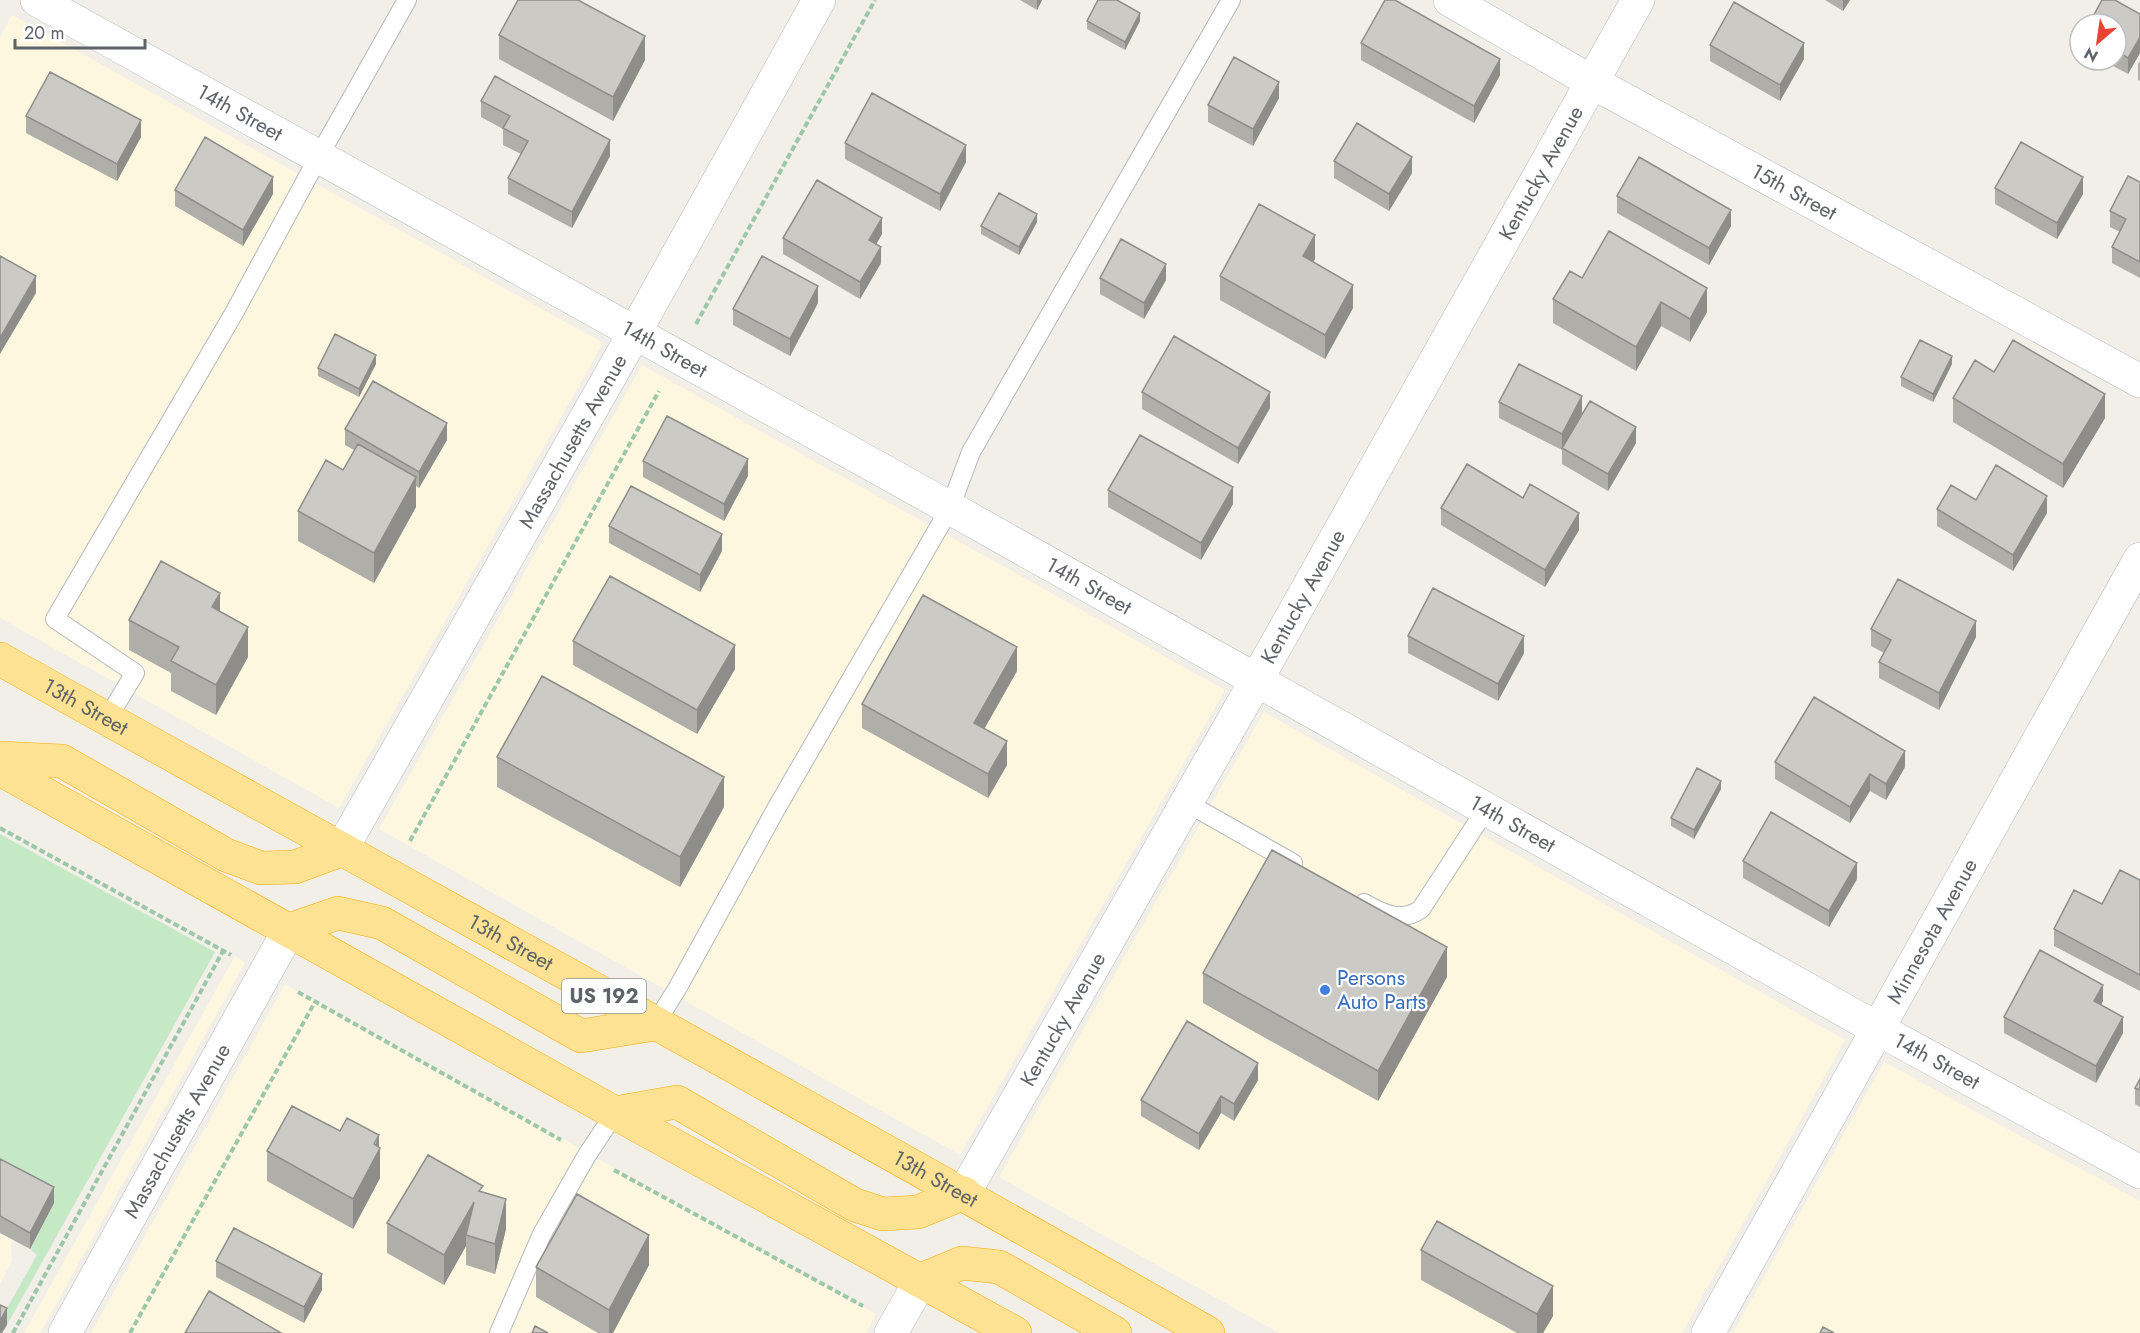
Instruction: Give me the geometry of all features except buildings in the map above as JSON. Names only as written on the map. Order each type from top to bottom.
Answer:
[{"type":"highway","name":"13th Street","points":[[0,659],[964,1194],[1208,1333]]},
{"type":"highway","points":[[0,758],[62,761],[226,855],[261,868],[295,867],[341,850]]},
{"type":"highway","points":[[0,769],[615,1113],[1015,1333]]},
{"type":"highway","points":[[289,930],[338,913],[382,923],[581,1036],[655,1024]]},
{"type":"highway","points":[[615,1113],[677,1102],[855,1205],[883,1214],[918,1212],[964,1194]]},
{"type":"highway","points":[[921,1281],[962,1263],[999,1267],[1115,1333]]},
{"type":"street","name":"14th Street","points":[[38,0],[1257,679],[1876,1029],[2140,1172]]},
{"type":"street","name":"Massachusetts Avenue","points":[[341,850],[635,332],[819,0]]},
{"type":"street","name":"15th Street","points":[[1450,0],[1592,82],[2140,381]]},
{"type":"street","name":"Kentucky Avenue","points":[[964,1194],[1257,679],[1638,0]]},
{"type":"street","name":"Minnesota Avenue","points":[[1708,1333],[2140,559]]},
{"type":"street","name":"Massachusetts Avenue","points":[[65,1333],[289,930]]},
{"type":"street","points":[[894,1329],[921,1281]]},
{"type":"lane","points":[[107,718],[135,673],[55,619],[234,313],[407,0]]},
{"type":"lane","points":[[655,1024],[950,508],[971,452],[1231,0]]},
{"type":"lane","points":[[1187,803],[1308,871]]},
{"type":"lane","points":[[1348,894],[1368,906],[1394,916],[1412,915],[1421,909],[1486,809]]},
{"type":"lane","points":[[500,1333],[542,1234],[587,1155],[615,1113]]},
{"type":"path","points":[[409,842],[875,0]]},
{"type":"path","points":[[0,828],[315,1002],[894,1329]]},
{"type":"path","points":[[13,1333],[223,951]]},
{"type":"path","points":[[130,1333],[315,1002]]},
{"type":"shaded area","points":[[12,15],[603,343],[339,808],[0,618],[0,37]]},
{"type":"shaded area","points":[[642,365],[1225,690],[960,1155],[379,829]]},
{"type":"shaded area","points":[[1264,712],[1845,1040],[1682,1333],[1279,1333],[999,1177]]},
{"type":"shaded area","points":[[235,956],[245,963],[40,1333],[24,1333]]},
{"type":"shaded area","points":[[285,984],[876,1314],[866,1333],[91,1333]]},
{"type":"shaded area","points":[[1884,1062],[2140,1201],[2140,1333],[1733,1333]]},
{"type":"shaded area","points":[[0,1200],[27,1213],[11,1245],[12,1261],[0,1284]]},
{"type":"green space","points":[[0,834],[215,952],[7,1325],[0,1321],[37,1255],[30,1249],[54,1203],[0,1176]]},
{"type":"place","name":"Persons Auto Parts","points":[[1325,990]]}]
